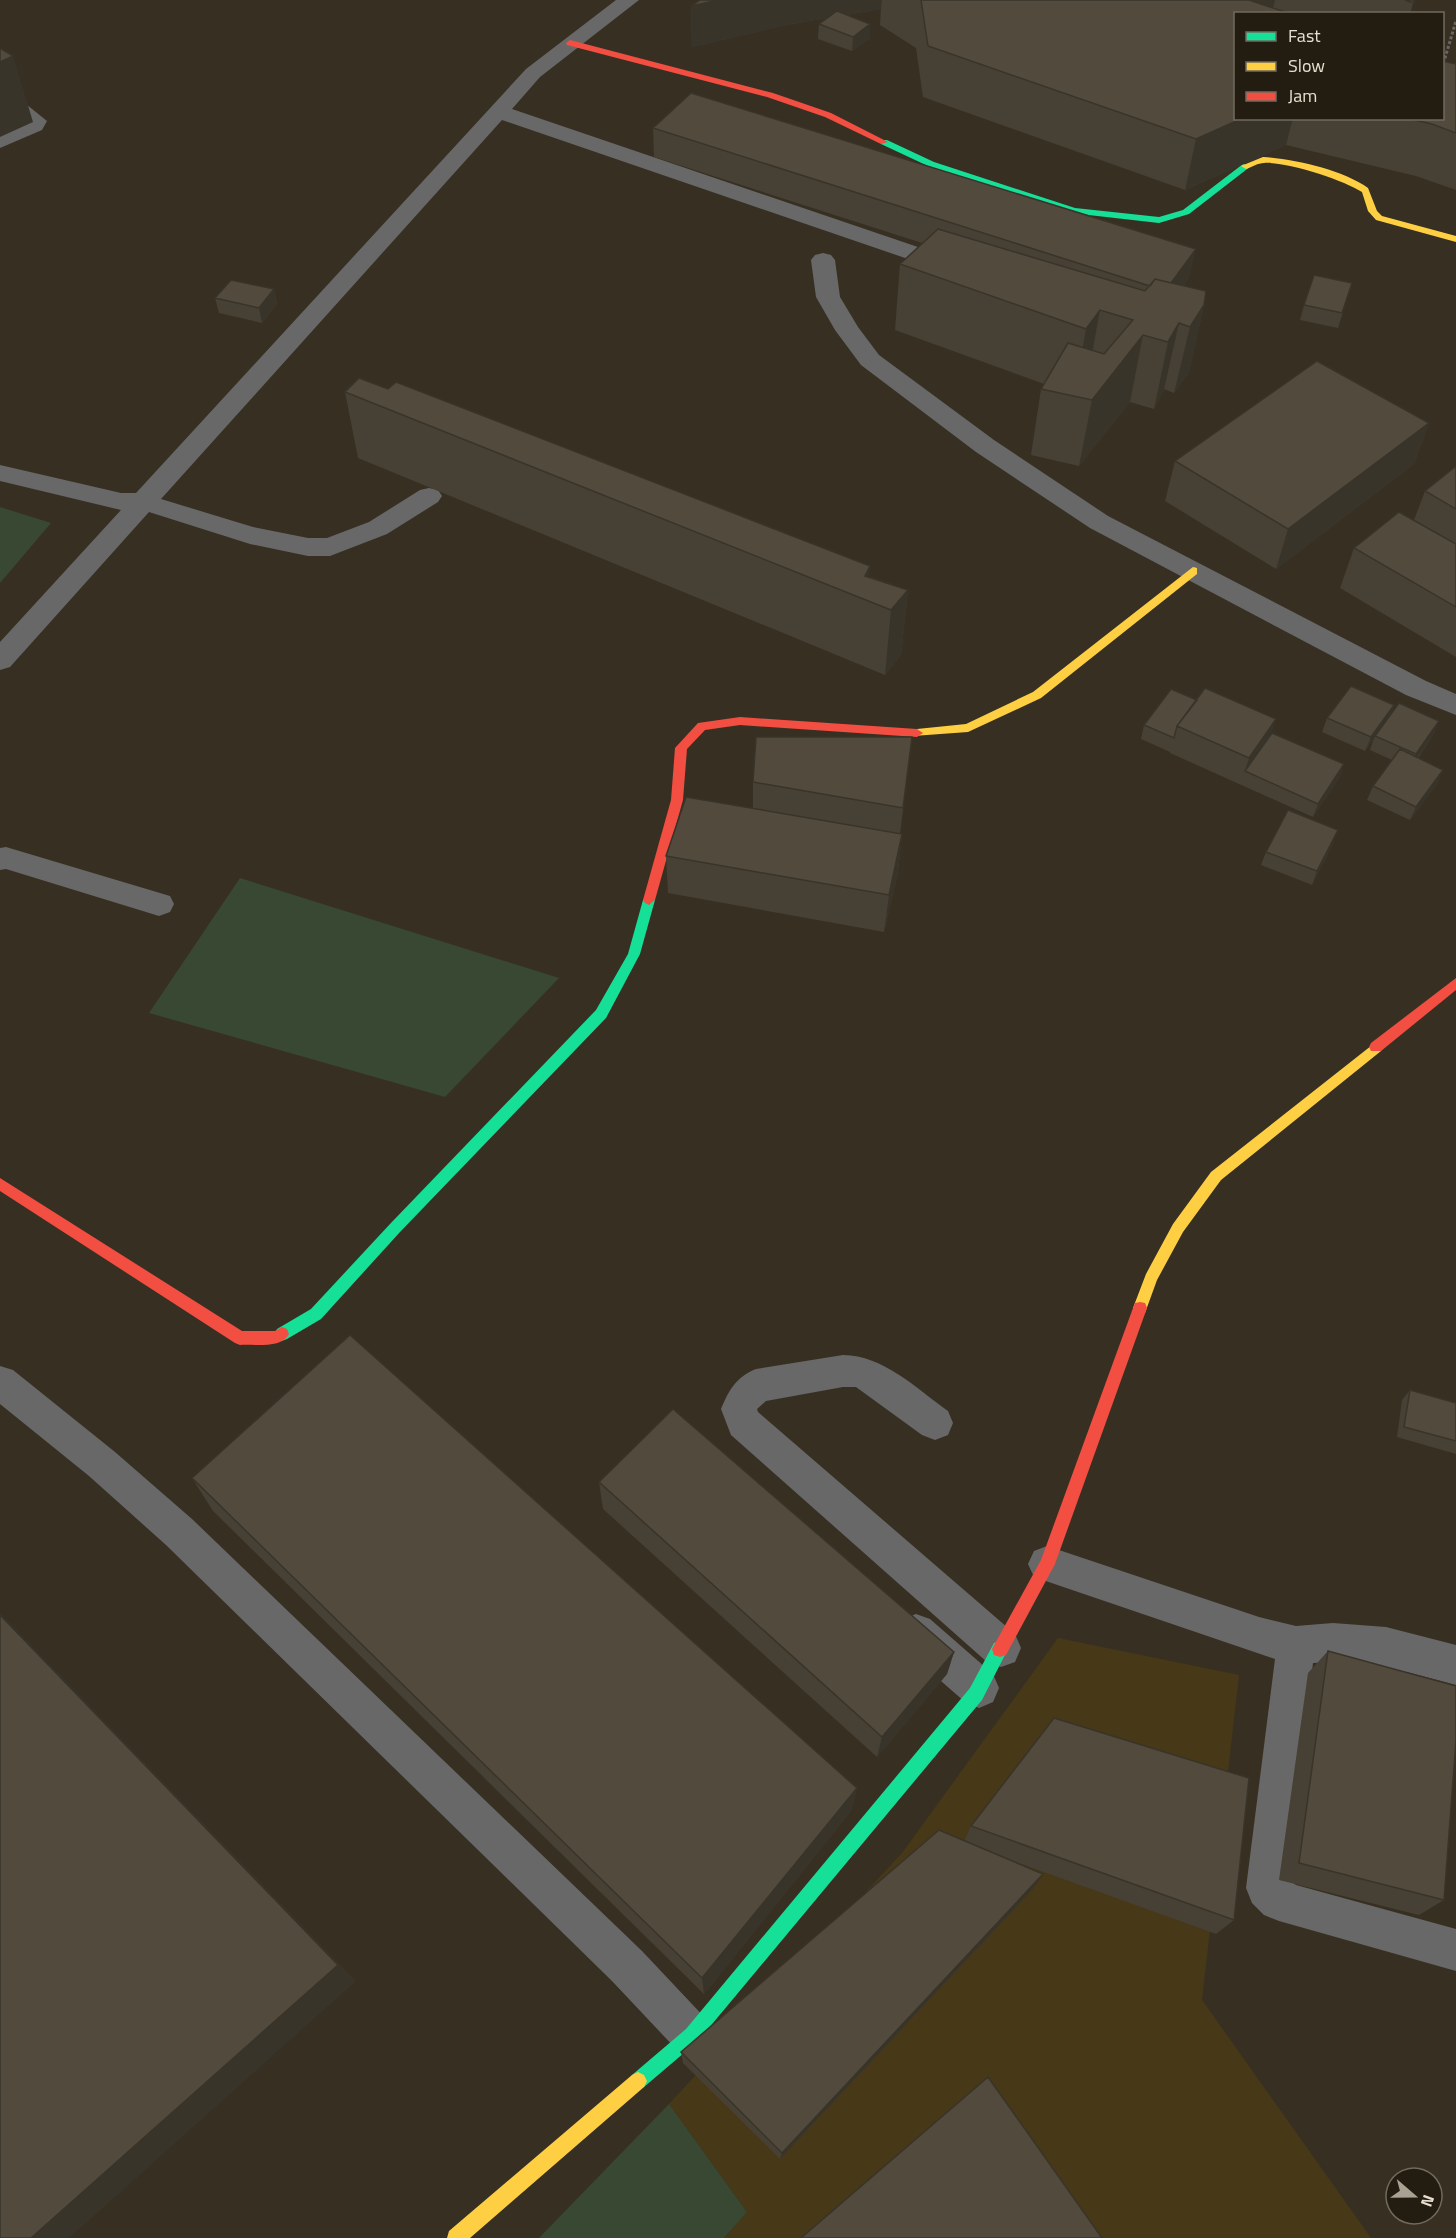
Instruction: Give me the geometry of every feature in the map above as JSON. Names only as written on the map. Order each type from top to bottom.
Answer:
[{"type":"street","points":[[0,660],[533,73],[629,0]]},
{"type":"street","points":[[570,43],[780,99],[828,115],[931,164],[1074,212],[1159,220],[1186,212],[1248,165],[1263,160],[1286,162],[1354,182],[1366,191],[1371,212],[1379,218],[1456,239]]},
{"type":"street","points":[[497,111],[980,276]]},
{"type":"street","points":[[823,260],[828,297],[847,330],[870,360],[930,403],[985,447],[1100,522],[1416,688],[1456,705]]},
{"type":"street","points":[[0,473],[121,502],[144,502],[250,535],[308,547],[330,547],[378,528],[429,496]]},
{"type":"street","points":[[0,1184],[240,1338],[277,1337],[316,1314],[395,1228],[602,1014],[634,954],[677,800],[681,748],[702,726],[740,721],[923,733],[968,728],[1037,696],[1193,571]]},
{"type":"street","points":[[0,859],[6,858],[159,904]]},
{"type":"street","points":[[456,2238],[692,2035],[979,1688],[1047,1564],[1151,1278],[1178,1228],[1216,1176],[1456,983]]},
{"type":"street","points":[[935,1423],[868,1375],[858,1371],[843,1371],[756,1386],[743,1399],[739,1409],[744,1423],[1001,1648]]},
{"type":"street","points":[[0,1382],[102,1464],[188,1540],[627,1966],[692,2035]]},
{"type":"street","points":[[1047,1564],[1259,1636],[1296,1645],[1333,1642],[1386,1646],[1456,1665]]},
{"type":"street","points":[[887,1607],[979,1688]]},
{"type":"street","points":[[1296,1645],[1267,1888],[1279,1900],[1296,1906],[1456,1950]]},
{"type":"lane","points":[[0,92],[39,121],[35,126],[0,142]]},
{"type":"path","points":[[1444,64],[1456,21]]},
{"type":"shaded area","points":[[1058,1638],[1239,1675],[1202,2000],[1371,2238],[724,2238],[747,2212],[669,2104],[902,1853]]},
{"type":"green space","points":[[0,507],[51,523],[0,583]]},
{"type":"green space","points":[[240,878],[559,978],[445,1097],[149,1013]]},
{"type":"green space","points":[[669,2104],[747,2212],[724,2238],[539,2238]]},
{"type":"building","points":[[700,0],[719,0],[691,6]]},
{"type":"building","points":[[921,0],[1249,0],[1285,12],[1234,12],[1234,120],[1239,120],[1196,139],[928,46]]},
{"type":"building","points":[[837,11],[870,24],[853,37],[819,24]]},
{"type":"building","points":[[0,48],[13,56],[0,62]]},
{"type":"building","points":[[1444,61],[1456,64],[1456,133],[1415,120],[1444,120]]},
{"type":"building","points":[[691,93],[1196,249],[1171,283],[1155,279],[1150,286],[653,128]]},
{"type":"building","points":[[938,229],[1145,291],[1155,279],[1206,291],[1204,305],[1190,327],[1179,323],[1168,342],[1143,335],[1092,400],[1041,389],[1068,343],[1104,354],[1133,320],[1100,310],[1086,329],[900,264]]},
{"type":"building","points":[[1314,275],[1352,283],[1342,313],[1304,305]]},
{"type":"building","points":[[231,280],[274,289],[259,308],[215,298]]},
{"type":"building","points":[[1317,361],[1429,423],[1288,529],[1175,461]]},
{"type":"building","points":[[359,378],[388,389],[396,382],[870,566],[865,576],[908,590],[891,610],[345,392]]},
{"type":"building","points":[[1456,466],[1456,509],[1425,491]]},
{"type":"building","points":[[1399,512],[1456,544],[1456,607],[1354,548]]},
{"type":"building","points":[[1351,686],[1394,705],[1371,737],[1327,718]]},
{"type":"building","points":[[1205,688],[1276,719],[1249,758],[1177,726]]},
{"type":"building","points":[[1171,689],[1197,700],[1177,726],[1174,738],[1144,725]]},
{"type":"building","points":[[1399,703],[1439,721],[1416,754],[1375,736]]},
{"type":"building","points":[[1272,733],[1344,764],[1318,804],[1245,771]]},
{"type":"building","points":[[756,737],[912,737],[903,808],[753,782]]},
{"type":"building","points":[[1400,749],[1443,770],[1416,807],[1373,786]]},
{"type":"building","points":[[686,797],[902,834],[889,895],[666,856]]},
{"type":"building","points":[[1288,810],[1338,830],[1317,871],[1266,852]]},
{"type":"building","points":[[350,1335],[857,1788],[702,1978],[192,1478]]},
{"type":"building","points":[[1410,1390],[1456,1403],[1456,1441],[1404,1427]]},
{"type":"building","points":[[673,1409],[954,1652],[882,1737],[599,1482]]},
{"type":"building","points":[[0,1615],[338,1965],[31,2238],[0,2238]]},
{"type":"building","points":[[1328,1651],[1456,1686],[1456,1741],[1444,1900],[1299,1863]]},
{"type":"building","points":[[1054,1718],[1249,1778],[1234,1920],[971,1826]]},
{"type":"building","points":[[939,1830],[1043,1874],[782,2153],[681,2052]]},
{"type":"building","points":[[988,2077],[1102,2238],[801,2238]]},
{"type":"traffic: fast","points":[[884,142],[931,164],[1074,211],[1159,220],[1186,212],[1246,166]]},
{"type":"traffic: fast","points":[[282,1334],[316,1314],[395,1228],[601,1014],[634,954],[649,900]]},
{"type":"traffic: fast","points":[[638,2081],[692,2035],[976,1694],[1000,1649]]},
{"type":"traffic: slow","points":[[1246,166],[1263,160],[1300,166],[1333,175],[1365,190],[1372,211],[1379,218],[1456,239]]},
{"type":"traffic: slow","points":[[917,733],[968,728],[1037,695],[1193,571]]},
{"type":"traffic: slow","points":[[1140,1308],[1151,1278],[1178,1228],[1216,1176],[1376,1047]]},
{"type":"traffic: slow","points":[[456,2238],[638,2081]]},
{"type":"traffic: jam","points":[[570,43],[770,95],[828,115],[884,142]]},
{"type":"traffic: jam","points":[[649,900],[677,800],[681,748],[702,726],[740,721],[917,733]]},
{"type":"traffic: jam","points":[[1376,1047],[1456,983]]},
{"type":"traffic: jam","points":[[0,1184],[240,1338],[277,1337],[282,1334]]},
{"type":"traffic: jam","points":[[1000,1649],[1047,1564],[1140,1308]]}]
